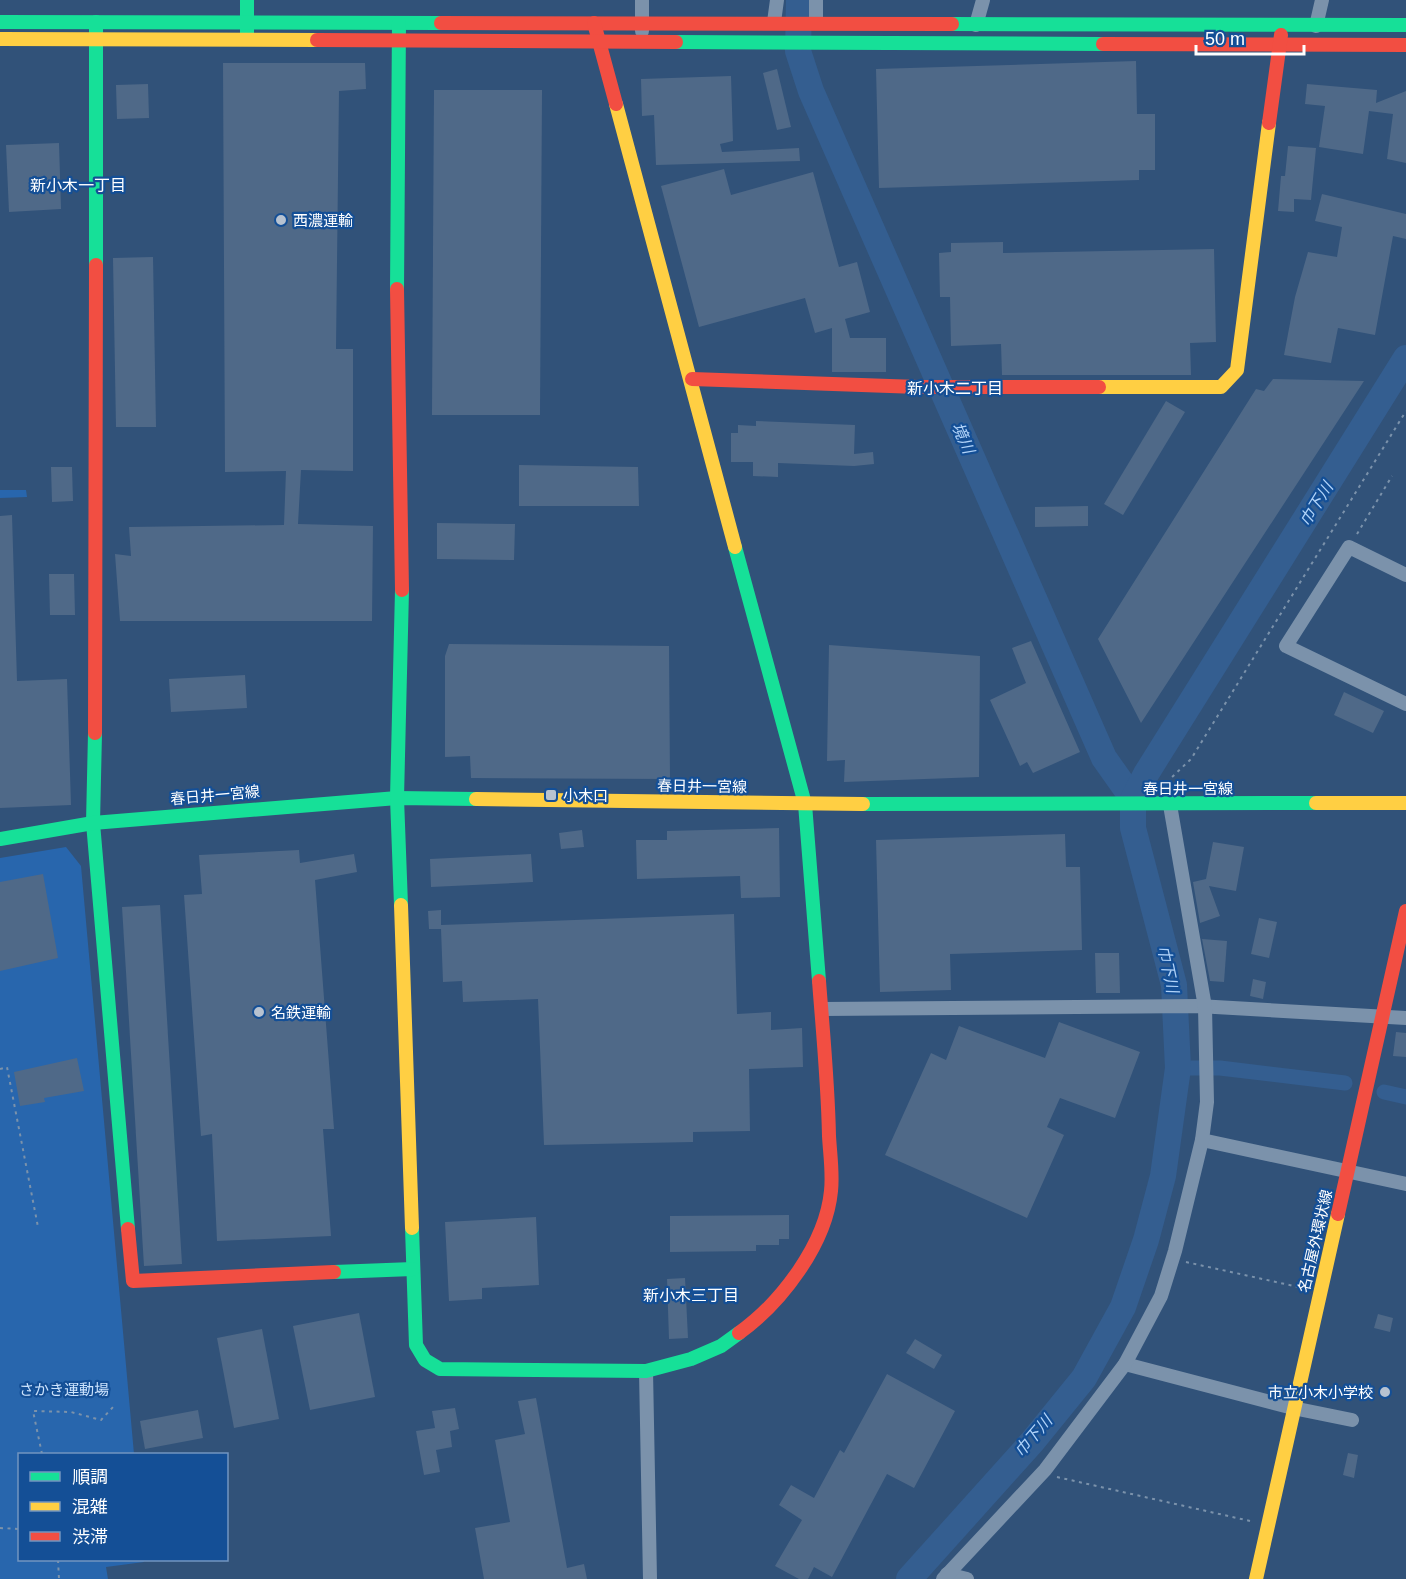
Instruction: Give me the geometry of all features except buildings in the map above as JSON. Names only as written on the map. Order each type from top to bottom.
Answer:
[{"type":"street","points":[[246,41],[247,0]]},
{"type":"street","points":[[642,0],[642,42]]},
{"type":"street","points":[[774,22],[777,0]]},
{"type":"street","points":[[816,0],[816,22]]},
{"type":"street","points":[[976,25],[982,0]]},
{"type":"street","points":[[1316,26],[1322,0]]},
{"type":"street","points":[[0,22],[1406,25]]},
{"type":"street","points":[[96,22],[96,666],[93,823],[133,1281],[413,1269]]},
{"type":"street","points":[[399,23],[397,346],[402,571],[397,798],[416,1345],[420,1357],[428,1365],[454,1370],[646,1371],[691,1359],[721,1346],[752,1324],[777,1300],[818,1237],[832,1180],[822,1009],[805,804],[594,23]]},
{"type":"street","points":[[692,379],[956,388],[1221,387],[1237,370],[1282,26]]},
{"type":"street","points":[[0,39],[816,45],[1406,45]]},
{"type":"street","points":[[1406,575],[1349,547],[1286,645],[1406,705]]},
{"type":"street","name":"春日井一宮線","points":[[0,839],[93,823],[397,798],[805,804],[1406,803]]},
{"type":"street","points":[[945,1577],[1045,1470],[1125,1364],[1161,1296],[1175,1251],[1202,1140],[1207,1102],[1202,1006],[1165,805]]},
{"type":"street","name":"名古屋外環状線","points":[[1256,1579],[1406,911]]},
{"type":"street","points":[[822,1009],[1202,1006],[1406,1018]]},
{"type":"street","points":[[1202,1140],[1406,1184]]},
{"type":"street","points":[[1125,1364],[1293,1408],[1352,1420]]},
{"type":"street","points":[[646,1371],[651,1579]]},
{"type":"street","points":[[945,1577],[966,1579]]},
{"type":"path","points":[[1165,805],[1171,777],[1191,759],[1406,411]]},
{"type":"path","points":[[1349,547],[1392,476]]},
{"type":"path","points":[[0,1069],[7,1067],[38,1227]]},
{"type":"path","points":[[1186,1262],[1320,1291]]},
{"type":"path","points":[[42,1453],[33,1412],[71,1412],[101,1420],[114,1406]]},
{"type":"path","points":[[1055,1477],[1268,1525]]},
{"type":"path","points":[[0,1528],[18,1529]]},
{"type":"path","points":[[58,1561],[59,1579]]},
{"type":"green space","points":[[0,490],[26,490],[27,497],[0,498]]},
{"type":"green space","name":"さかき運動場","points":[[66,847],[81,866],[134,1453],[18,1453],[18,1561],[144,1562],[106,1567],[108,1579],[0,1579],[0,858]]},
{"type":"waterway","name":"境川","points":[[799,0],[798,51],[811,91],[1104,758],[1133,799]]},
{"type":"waterway","name":"巾下川","points":[[909,1579],[1032,1442],[1084,1378],[1123,1307],[1146,1240],[1163,1176],[1178,1068],[1174,985],[1133,828],[1133,799],[1146,774],[1406,358]]},
{"type":"waterway","points":[[1178,1068],[1220,1068],[1345,1083]]},
{"type":"waterway","points":[[1384,1092],[1406,1097]]},
{"type":"traffic: fast","points":[[247,0],[247,35]]},
{"type":"traffic: fast","points":[[0,22],[441,23]]},
{"type":"traffic: fast","points":[[96,22],[96,265]]},
{"type":"traffic: fast","points":[[397,289],[399,23]]},
{"type":"traffic: fast","points":[[952,24],[1406,25]]},
{"type":"traffic: fast","points":[[676,42],[1103,44]]},
{"type":"traffic: fast","points":[[735,547],[805,804],[819,981]]},
{"type":"traffic: fast","points":[[401,905],[397,798],[402,590]]},
{"type":"traffic: fast","points":[[95,733],[93,823],[128,1229]]},
{"type":"traffic: fast","points":[[0,839],[93,823],[397,798],[476,799]]},
{"type":"traffic: fast","points":[[863,804],[1316,803]]},
{"type":"traffic: fast","points":[[412,1228],[416,1345],[425,1360],[440,1369],[646,1371],[691,1359],[721,1346],[739,1333]]},
{"type":"traffic: fast","points":[[334,1272],[413,1269]]},
{"type":"traffic: slow","points":[[0,39],[317,40]]},
{"type":"traffic: slow","points":[[616,104],[735,547]]},
{"type":"traffic: slow","points":[[1099,387],[1221,387],[1237,370],[1269,123]]},
{"type":"traffic: slow","points":[[476,799],[863,804]]},
{"type":"traffic: slow","points":[[1316,803],[1406,803]]},
{"type":"traffic: slow","points":[[401,905],[412,1228]]},
{"type":"traffic: slow","points":[[1256,1579],[1338,1214]]},
{"type":"traffic: jam","points":[[441,23],[952,24]]},
{"type":"traffic: jam","points":[[594,23],[616,104]]},
{"type":"traffic: jam","points":[[1269,123],[1281,35]]},
{"type":"traffic: jam","points":[[317,40],[676,42]]},
{"type":"traffic: jam","points":[[1103,44],[1406,45]]},
{"type":"traffic: jam","points":[[95,733],[96,265]]},
{"type":"traffic: jam","points":[[397,289],[402,590]]},
{"type":"traffic: jam","points":[[692,379],[918,387],[1099,387]]},
{"type":"traffic: jam","points":[[1338,1214],[1406,911]]},
{"type":"traffic: jam","points":[[739,1333],[770,1306],[799,1271],[811,1251],[827,1211],[832,1170],[819,981]]},
{"type":"traffic: jam","points":[[128,1229],[133,1281],[334,1272]]},
{"type":"place","name":"西濃運輸","points":[[281,220]]},
{"type":"place","name":"小木口","points":[[551,795]]},
{"type":"place","name":"名鉄運輸","points":[[259,1012]]},
{"type":"place","name":"市立小木小学校","points":[[1385,1392]]},
{"type":"district","name":"新小木一丁目","points":[[78,185]]},
{"type":"district","name":"新小木二丁目","points":[[955,388]]},
{"type":"district","name":"新小木三丁目","points":[[691,1295]]}]
